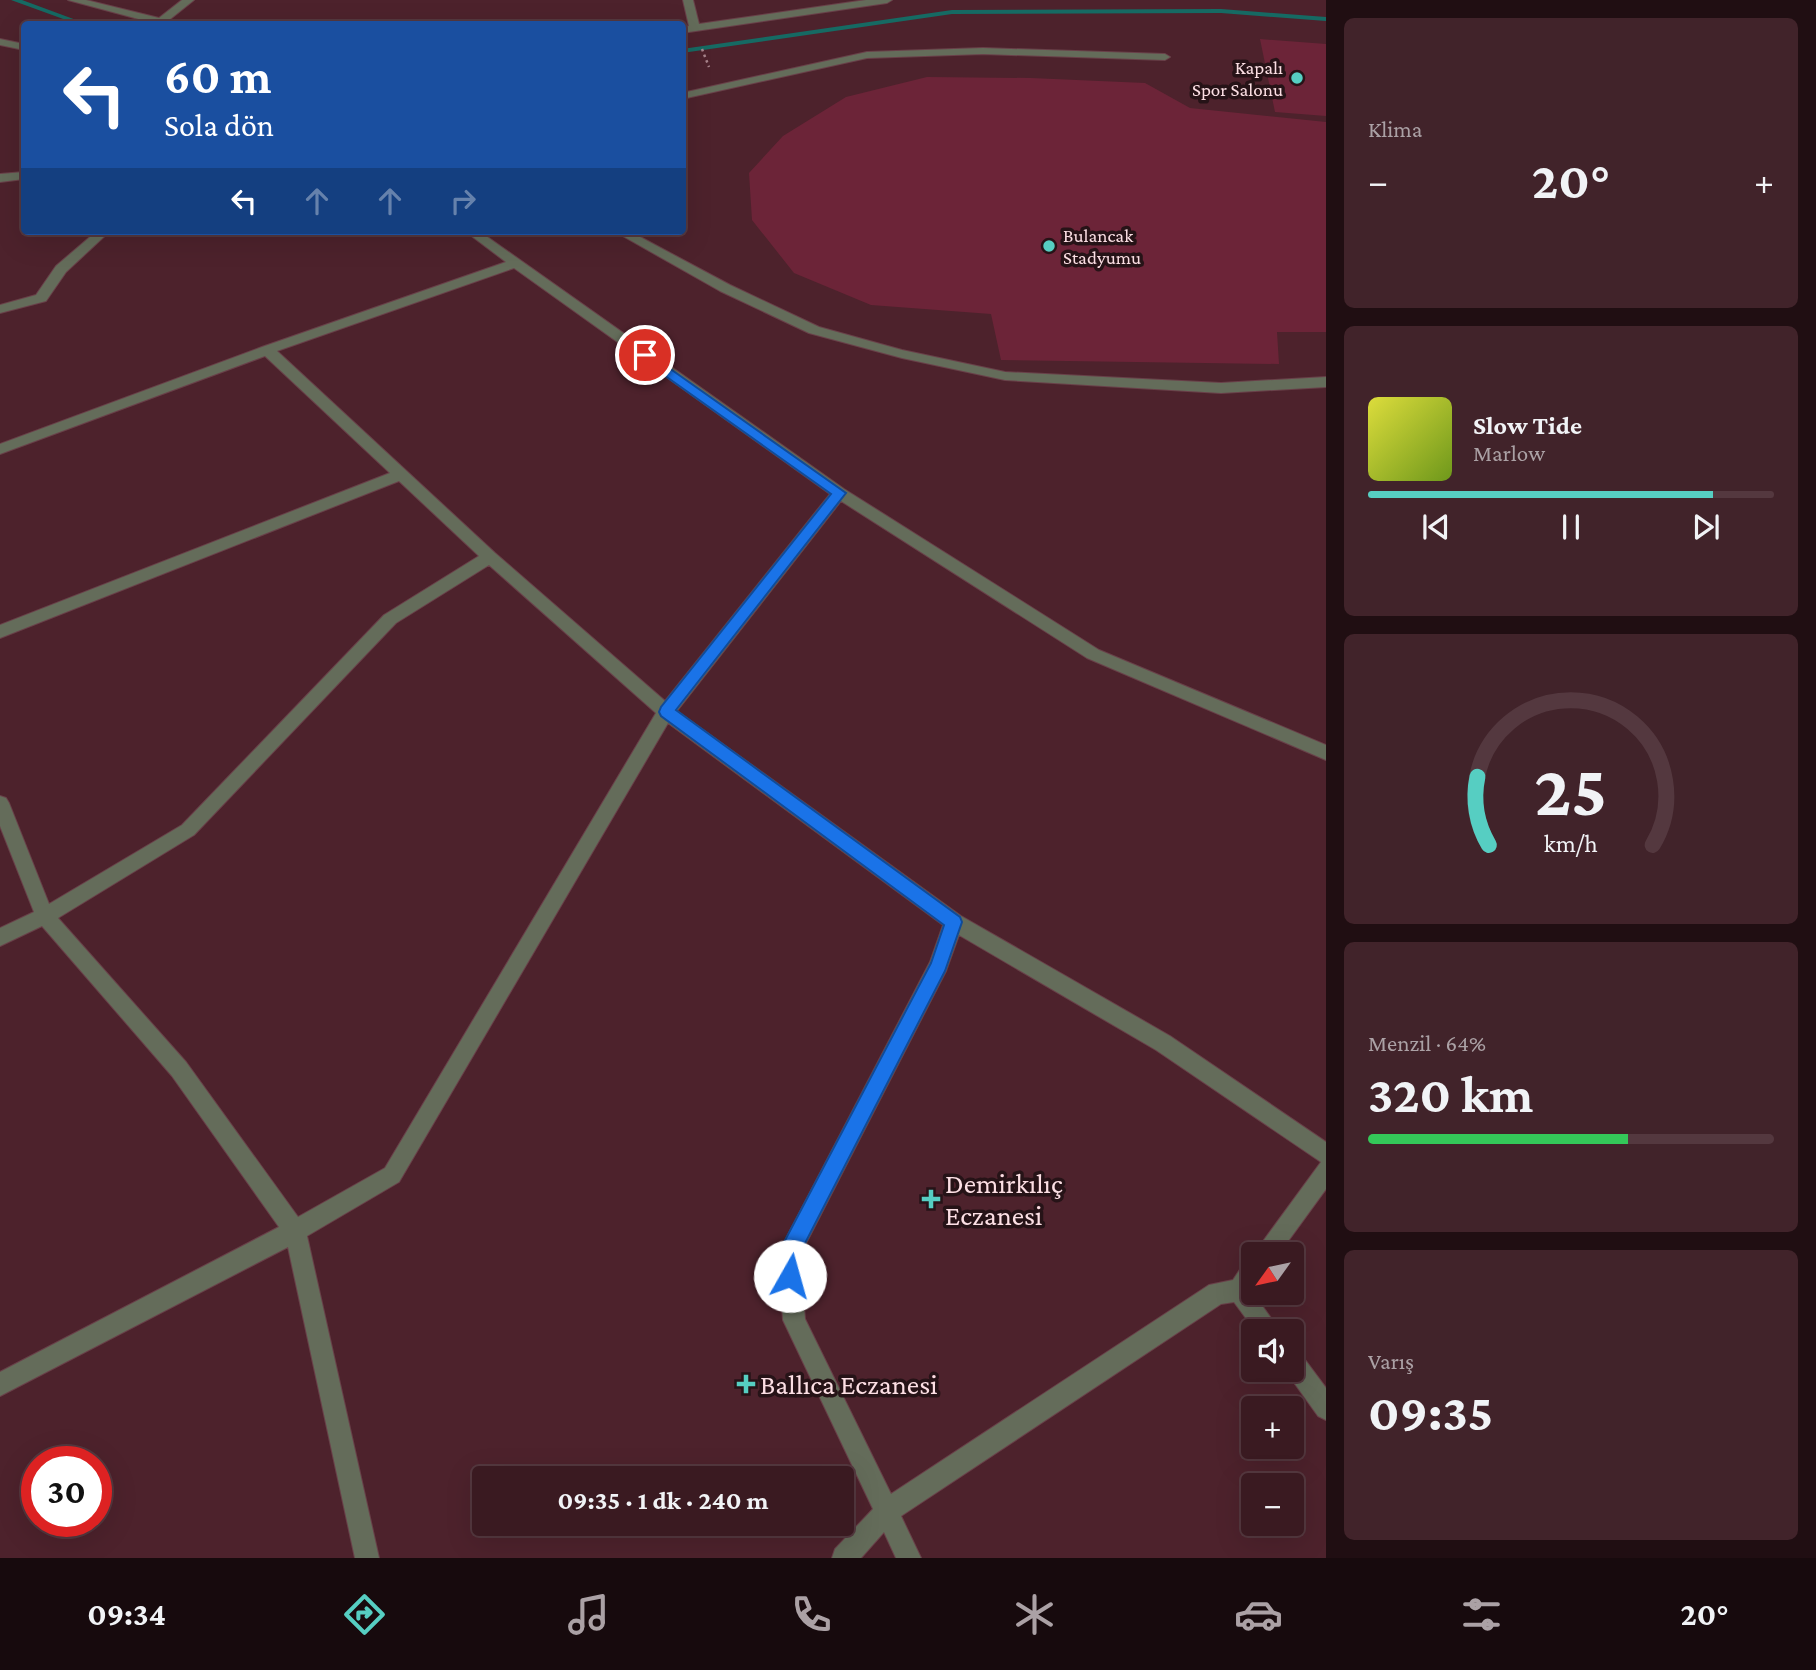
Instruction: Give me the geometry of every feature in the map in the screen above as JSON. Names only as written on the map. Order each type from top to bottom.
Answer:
[{"type":"street","points":[[73,0],[157,21]]},
{"type":"street","points":[[167,21],[189,0]]},
{"type":"street","points":[[688,0],[695,29]]},
{"type":"street","points":[[686,30],[887,0]]},
{"type":"street","points":[[0,43],[21,46]]},
{"type":"street","points":[[686,95],[867,55],[983,51],[1165,57]]},
{"type":"street","points":[[0,178],[21,176]]},
{"type":"street","points":[[0,309],[41,298],[61,269],[99,235]]},
{"type":"street","points":[[476,235],[839,493],[1093,653],[1326,753]]},
{"type":"street","points":[[627,235],[724,288],[814,330],[902,354],[1005,376],[1221,388],[1326,382]]},
{"type":"street","points":[[0,449],[267,350],[515,263]]},
{"type":"street","points":[[267,350],[490,557],[666,712],[954,922],[1163,1043],[1326,1154]]},
{"type":"street","points":[[0,632],[402,474]]},
{"type":"street","points":[[0,1384],[295,1231],[392,1175],[666,712],[839,493]]},
{"type":"street","points":[[0,937],[45,916],[187,830],[390,619],[490,557]]},
{"type":"street","points":[[0,803],[45,916],[179,1069],[295,1231],[367,1558]]},
{"type":"street","points":[[909,1558],[794,1320],[789,1254],[939,965],[954,922]]},
{"type":"street","points":[[1274,1242],[1326,1171]]},
{"type":"street","points":[[844,1558],[886,1512],[1216,1293],[1239,1290],[1241,1287]]},
{"type":"street","points":[[1239,1290],[1260,1319]]},
{"type":"street","points":[[1304,1378],[1326,1408]]},
{"type":"path","points":[[701,49],[711,73]]},
{"type":"shaded area","name":"Kapalı Spor Salonu","points":[[1260,39],[1326,44],[1326,116],[1275,112]]},
{"type":"shaded area","name":"Bulancak Stadyumu","points":[[927,77],[1145,83],[1190,108],[1326,122],[1326,332],[1277,332],[1279,364],[1001,360],[991,314],[871,305],[794,273],[752,220],[749,173],[783,136],[846,97]]},
{"type":"waterway","points":[[15,0],[74,21]]},
{"type":"waterway","points":[[686,50],[952,12],[1221,11],[1326,19]]},
{"type":"place","name":"Kapalı Spor Salonu","points":[[1297,78]]},
{"type":"place","name":"Bulancak Stadyumu","points":[[1049,246]]},
{"type":"place","name":"Demirkılıç Eczanesi","points":[[931,1199]]},
{"type":"place","name":"Ballıca Eczanesi","points":[[746,1384]]},
{"type":"route","points":[[645,355],[839,493],[666,712],[954,922],[939,965],[789,1254],[790,1276]]}]
